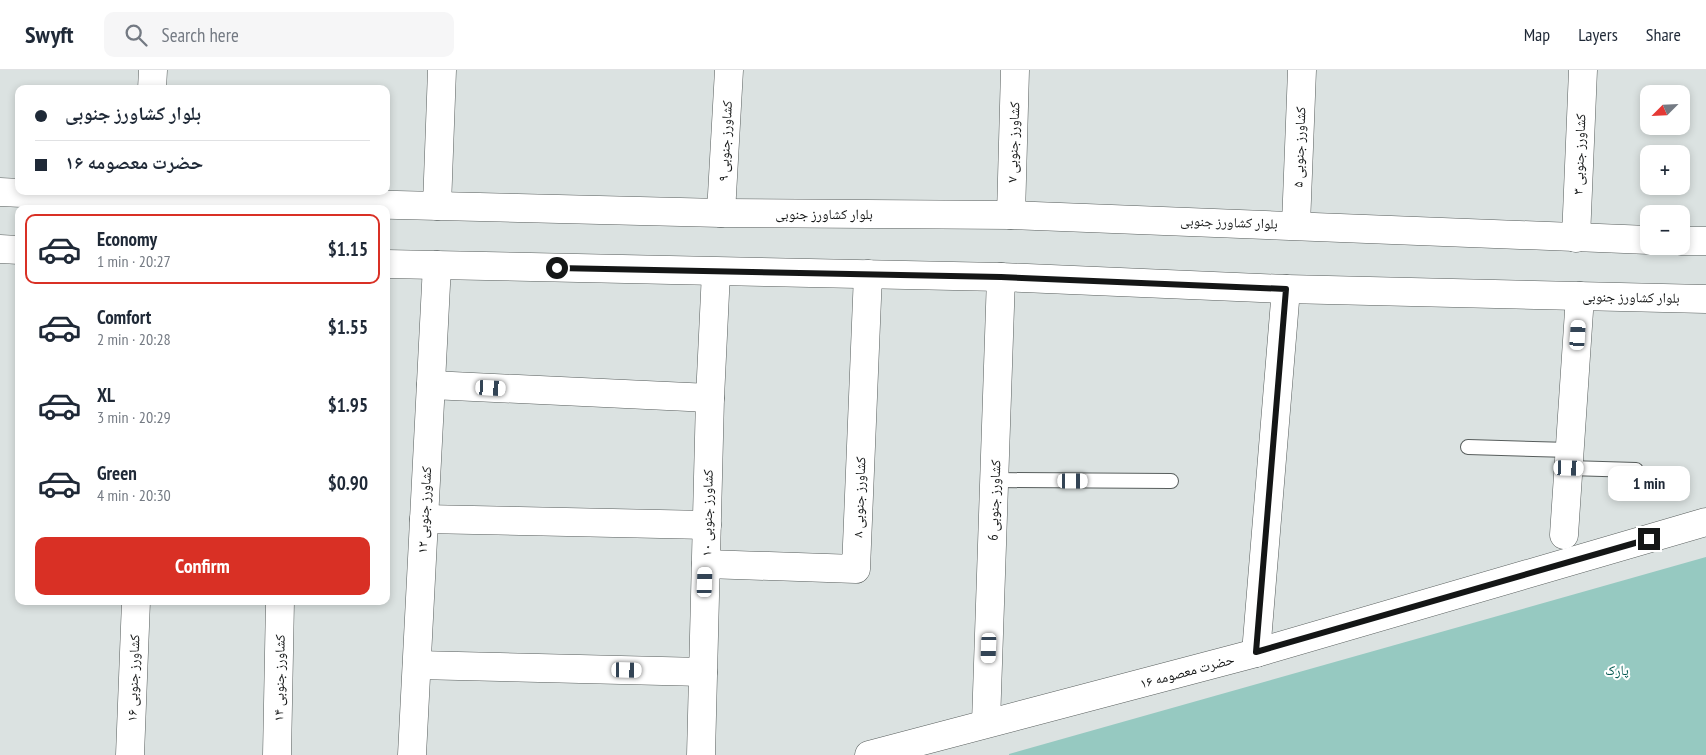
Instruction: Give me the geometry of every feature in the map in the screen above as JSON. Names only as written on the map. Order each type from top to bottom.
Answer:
[{"type":"street","points":[[152,85],[153,70]]},
{"type":"street","points":[[437,206],[442,70]]},
{"type":"street","name":"کشاورز جنوبی ۹","points":[[721,213],[729,70]]},
{"type":"street","name":"کشاورز جنوبی ۷","points":[[1011,215],[1015,70]]},
{"type":"street","name":"کشاورز جنوبی ۵","points":[[1296,225],[1302,70]]},
{"type":"street","name":"کشاورز جنوبی ۳","points":[[1576,238],[1582,70]]},
{"type":"street","name":"بلوار کشاورز جنوبی","points":[[0,192],[15,192]]},
{"type":"street","name":"بلوار کشاورز جنوبی","points":[[148,195],[437,206],[721,213],[1011,215],[1640,240]]},
{"type":"street","points":[[1690,241],[1706,241]]},
{"type":"street","points":[[0,249],[15,250]]},
{"type":"street","name":"بلوار کشاورز جنوبی","points":[[390,264],[1001,277],[1286,289],[1706,299]]},
{"type":"street","name":"کشاورز جنوبی ۱۲","points":[[412,755],[438,264]]},
{"type":"street","name":"کشاورز جنوبی ۱۰","points":[[701,755],[710,398],[716,272]]},
{"type":"street","name":"کشاورز جنوبی ۸","points":[[706,564],[856,569],[868,274]]},
{"type":"street","name":"کشاورز جنوبی 6","points":[[986,723],[1001,277]]},
{"type":"street","points":[[1256,652],[1286,289]]},
{"type":"street","points":[[1564,535],[1580,296]]},
{"type":"street","points":[[431,385],[710,398]]},
{"type":"street","points":[[424,519],[707,525]]},
{"type":"street","name":"حضرت معصومه ۱۶","points":[[869,755],[1256,652],[1706,522]]},
{"type":"street","name":"کشاورز جنوبی ۱۶","points":[[130,755],[136,605]]},
{"type":"street","name":"کشاورز جنوبی ۱۴","points":[[277,755],[280,605]]},
{"type":"street","points":[[417,665],[703,672]]},
{"type":"lane","points":[[1468,447],[1569,459],[1636,470]]},
{"type":"lane","points":[[994,480],[1171,481]]},
{"type":"green space","name":"پارک","points":[[1706,557],[1706,755],[1009,755],[1009,754]]},
{"type":"route","points":[[557,268],[1001,277],[1286,289],[1256,652],[1649,539]]}]
